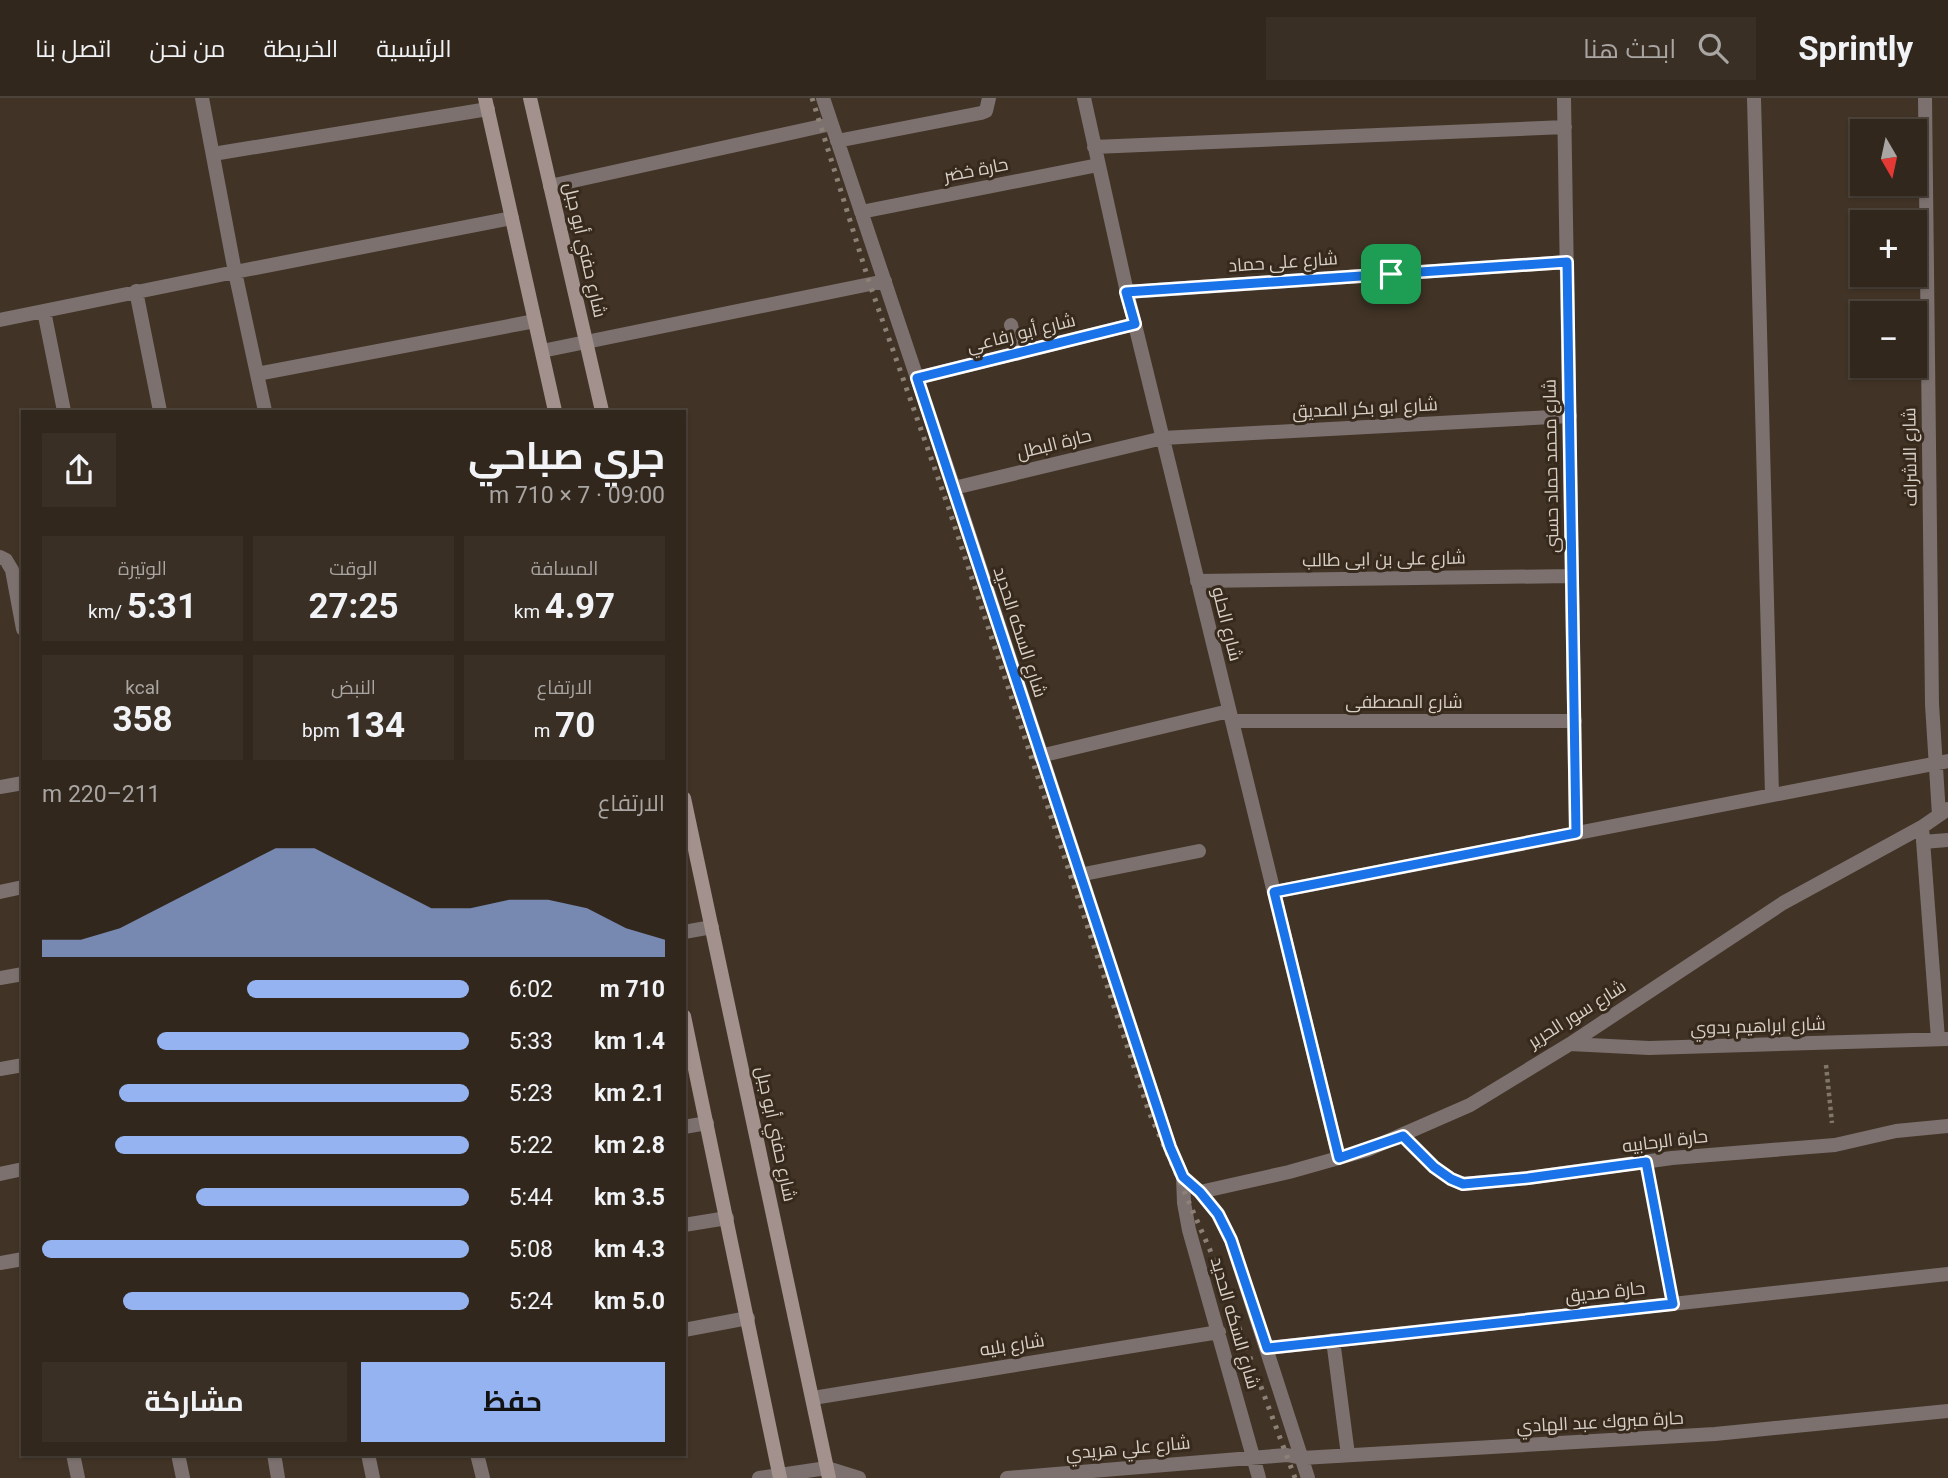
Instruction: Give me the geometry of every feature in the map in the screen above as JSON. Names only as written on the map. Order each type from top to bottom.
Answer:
[{"type":"street","points":[[202,98],[265,410]]},
{"type":"street","name":"شارع حفني أبو جبل","points":[[530,98],[601,410]]},
{"type":"street","name":"شارع السكه الحديد","points":[[823,98],[954,488],[1079,875],[1170,1147],[1183,1177],[1189,1230],[1259,1478]]},
{"type":"street","points":[[836,141],[981,113],[986,111],[989,98]]},
{"type":"street","name":"شارع الحلو","points":[[1084,98],[1126,292],[1339,1158]]},
{"type":"street","name":"شارع محمد حماد حسنى","points":[[1564,98],[1576,833]]},
{"type":"street","points":[[1754,98],[1772,795]]},
{"type":"street","name":"شارع الاشراف","points":[[1925,98],[1932,704],[1942,762],[1944,812]]},
{"type":"street","points":[[213,154],[487,104],[555,410]]},
{"type":"street","points":[[550,186],[831,124]]},
{"type":"street","points":[[1094,147],[1565,127]]},
{"type":"street","name":"حارة خضر","points":[[861,212],[1098,165]]},
{"type":"street","points":[[0,320],[512,218]]},
{"type":"street","name":"شارع على حماد","points":[[1126,292],[1567,262]]},
{"type":"street","points":[[542,351],[885,281]]},
{"type":"street","points":[[136,291],[160,410]]},
{"type":"street","points":[[44,311],[64,410]]},
{"type":"street","points":[[257,374],[535,321]]},
{"type":"street","name":"شارع أبو رفاعي","points":[[917,378],[1135,324]]},
{"type":"street","points":[[1011,325],[1017,354]]},
{"type":"street","name":"شارع ابو بكر الصديق","points":[[1163,438],[1570,416]]},
{"type":"street","name":"حارة البطل","points":[[954,488],[1163,438]]},
{"type":"street","points":[[0,557],[6,560],[12,570],[21,618]]},
{"type":"street","name":"شارع على بن ابى طالب","points":[[1197,581],[1572,576]]},
{"type":"street","name":"شارع المصطفى","points":[[1040,756],[1231,716],[1575,721]]},
{"type":"street","points":[[1274,892],[1942,762]]},
{"type":"street","points":[[0,787],[21,783]]},
{"type":"street","name":"شارع حفني أبو جبل","points":[[686,807],[828,1473]]},
{"type":"street","name":"شارع سور الحرير","points":[[1200,1192],[1339,1158],[1403,1136],[1470,1105],[1570,1044],[1783,903],[1922,827],[1944,812]]},
{"type":"street","points":[[1922,827],[1943,1039]]},
{"type":"street","points":[[1923,842],[1948,840]]},
{"type":"street","points":[[1079,875],[1199,850]]},
{"type":"street","points":[[0,892],[21,887]]},
{"type":"street","points":[[686,933],[712,927]]},
{"type":"street","points":[[0,978],[21,974]]},
{"type":"street","points":[[686,1026],[780,1476]]},
{"type":"street","name":"شارع ابراهيم بدوي","points":[[1570,1044],[1649,1048],[1943,1039]]},
{"type":"street","points":[[0,1069],[21,1065]]},
{"type":"street","points":[[686,1127],[707,1123]]},
{"type":"street","name":"حارة الرحابيه","points":[[1403,1136],[1434,1167],[1463,1184],[1646,1162],[1835,1144],[1896,1131],[1948,1126]]},
{"type":"street","points":[[0,1174],[21,1169]]},
{"type":"street","name":"شارع السكه الحديد","points":[[1183,1177],[1218,1214],[1231,1240],[1308,1478]]},
{"type":"street","points":[[686,1225],[727,1218]]},
{"type":"street","points":[[0,1263],[21,1259]]},
{"type":"street","name":"حارة صديق","points":[[1267,1348],[1948,1274]]},
{"type":"street","points":[[686,1330],[748,1318]]},
{"type":"street","name":"شارع بليه","points":[[813,1398],[1219,1332]]},
{"type":"street","points":[[1334,1340],[1348,1455]]},
{"type":"street","name":"حارة مبروك عبد الهادي","points":[[1253,1457],[1287,1455],[1302,1458],[1715,1434],[1948,1411]]},
{"type":"street","points":[[74,1456],[78,1478]]},
{"type":"street","points":[[178,1456],[183,1478]]},
{"type":"street","points":[[274,1456],[278,1478]]},
{"type":"street","points":[[368,1456],[373,1478]]},
{"type":"street","points":[[478,1456],[483,1478]]},
{"type":"street","name":"شارع علي هريدي","points":[[1007,1478],[1253,1457]]},
{"type":"street","points":[[759,1478],[828,1473],[859,1478]]},
{"type":"path","points":[[1823,1042],[1835,1144]]},
{"type":"path","points":[[1646,1162],[1673,1304]]},
{"type":"railway","points":[[812,98],[870,285],[949,509],[1149,1112],[1210,1250],[1295,1478]]},
{"type":"route","points":[[1567,262],[1576,833],[1274,892],[1339,1158],[1403,1136],[1434,1167],[1463,1184],[1646,1162],[1673,1304],[1267,1348],[1231,1240],[1218,1214],[1183,1177],[1175,1162],[917,378],[1135,324],[1126,292],[1391,274],[1567,262]]}]
